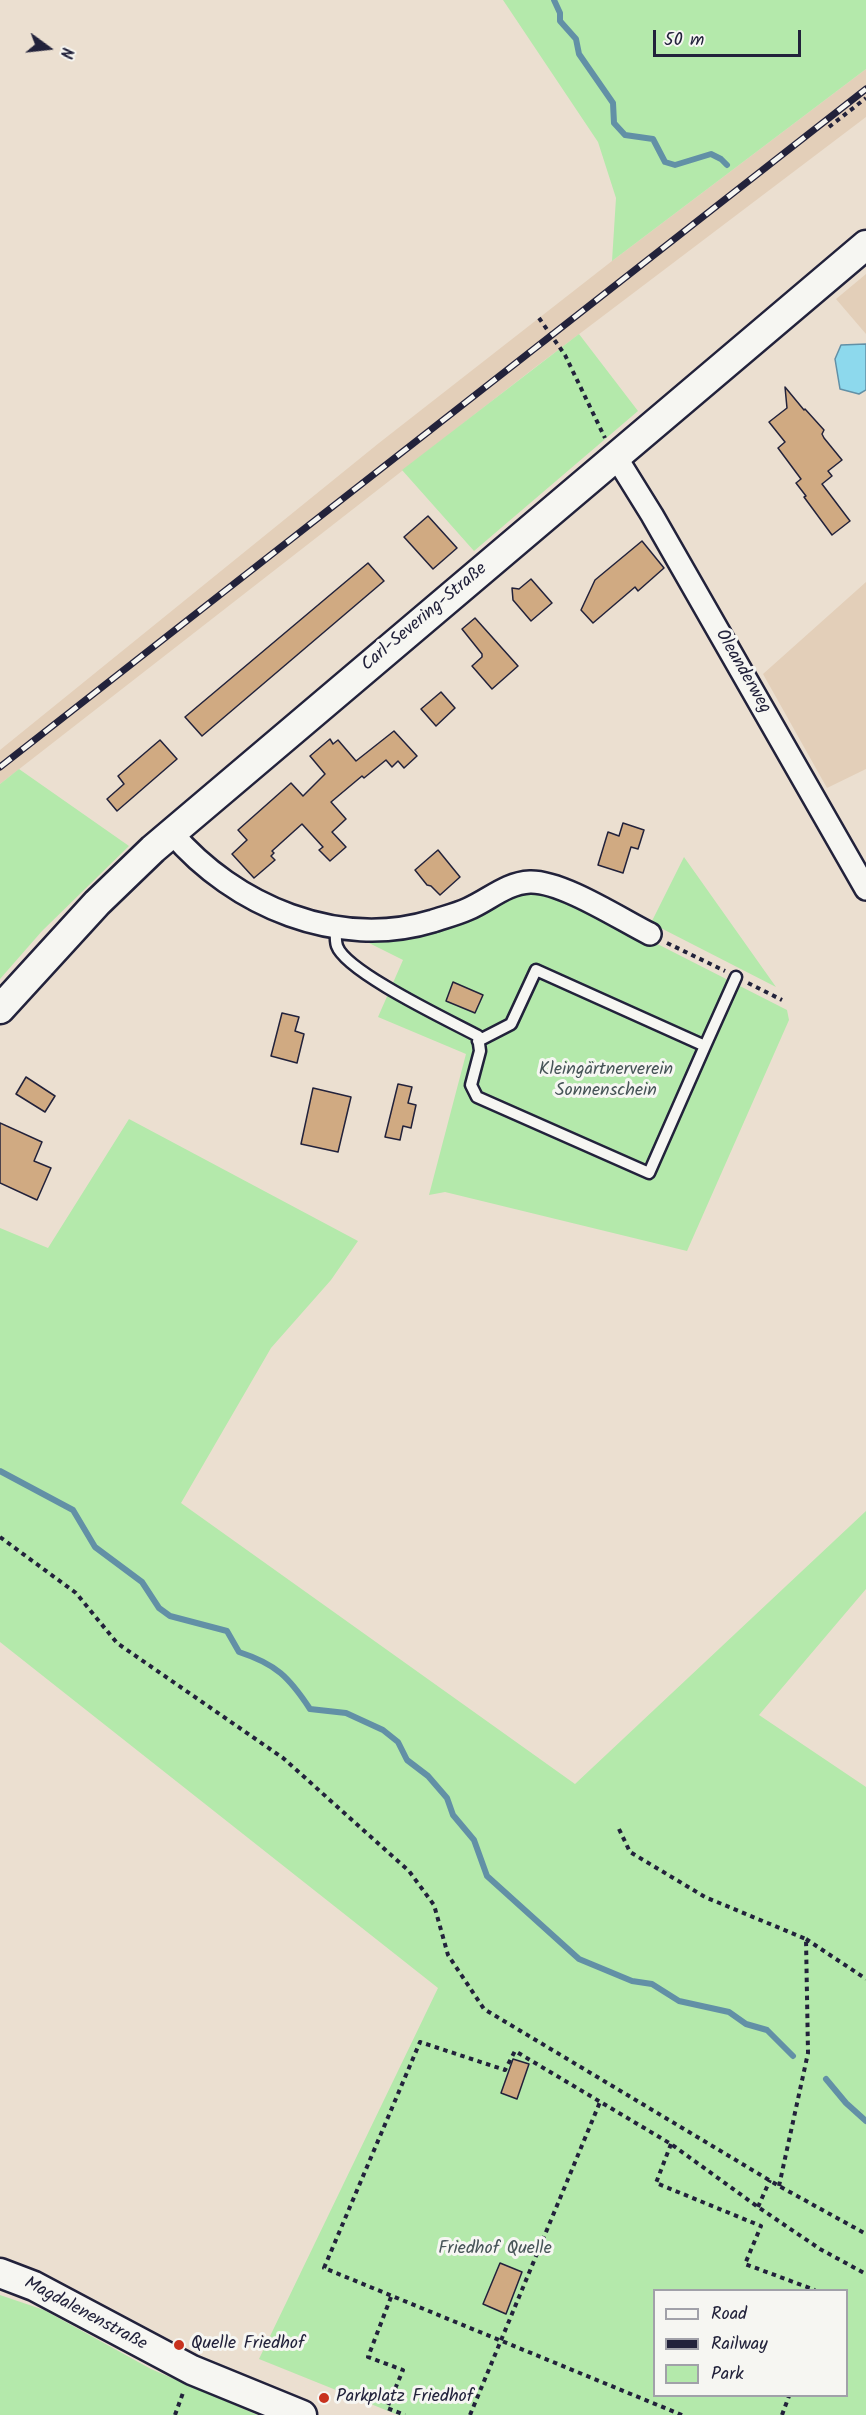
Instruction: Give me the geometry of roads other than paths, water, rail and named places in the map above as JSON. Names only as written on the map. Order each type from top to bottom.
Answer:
[{"type":"street","name":"Carl-Severing-Straße","points":[[0,1009],[96,903],[172,833],[866,245]]},
{"type":"street","name":"Oleanderweg","points":[[616,457],[652,515],[866,889]]},
{"type":"street","points":[[172,833],[204,867],[254,900],[292,917],[336,927],[373,929],[430,922],[468,909],[513,884],[530,882],[556,886],[650,934]]},
{"type":"street","name":"Magdalenenstraße","points":[[0,2272],[34,2286],[192,2370],[291,2413]]},
{"type":"lane","points":[[336,927],[337,946],[346,960],[390,989],[478,1036],[480,1051],[471,1085],[477,1097],[649,1173],[736,977]]},
{"type":"lane","points":[[478,1041],[510,1024],[536,970],[705,1046]]},
{"type":"water","points":[[866,344],[866,390],[859,394],[840,389],[835,359],[841,345]]},
{"type":"waterway","points":[[554,0],[560,13],[560,21],[576,39],[579,54],[613,103],[614,123],[625,135],[653,139],[665,162],[675,165],[711,154],[727,165]]},
{"type":"waterway","points":[[0,1471],[73,1510],[95,1547],[142,1582],[159,1608],[170,1616],[227,1631],[239,1652],[263,1661],[281,1673],[310,1709],[346,1713],[383,1730],[398,1742],[407,1760],[428,1776],[447,1798],[453,1815],[474,1840],[487,1876],[579,1959],[632,1981],[652,1984],[679,2001],[729,2012],[746,2024],[767,2030],[793,2056]]},
{"type":"waterway","points":[[826,2079],[846,2103],[866,2121]]},
{"type":"railway","points":[[0,767],[866,89]]},
{"type":"place","name":"Quelle Friedhof","points":[[179,2345]]},
{"type":"place","name":"Parkplatz Friedhof","points":[[324,2398]]},
{"type":"park label","name":"Kleingärtnerverein Sonnenschein","points":[[606,1081]]},
{"type":"park label","name":"Friedhof Quelle","points":[[495,2250]]}]
